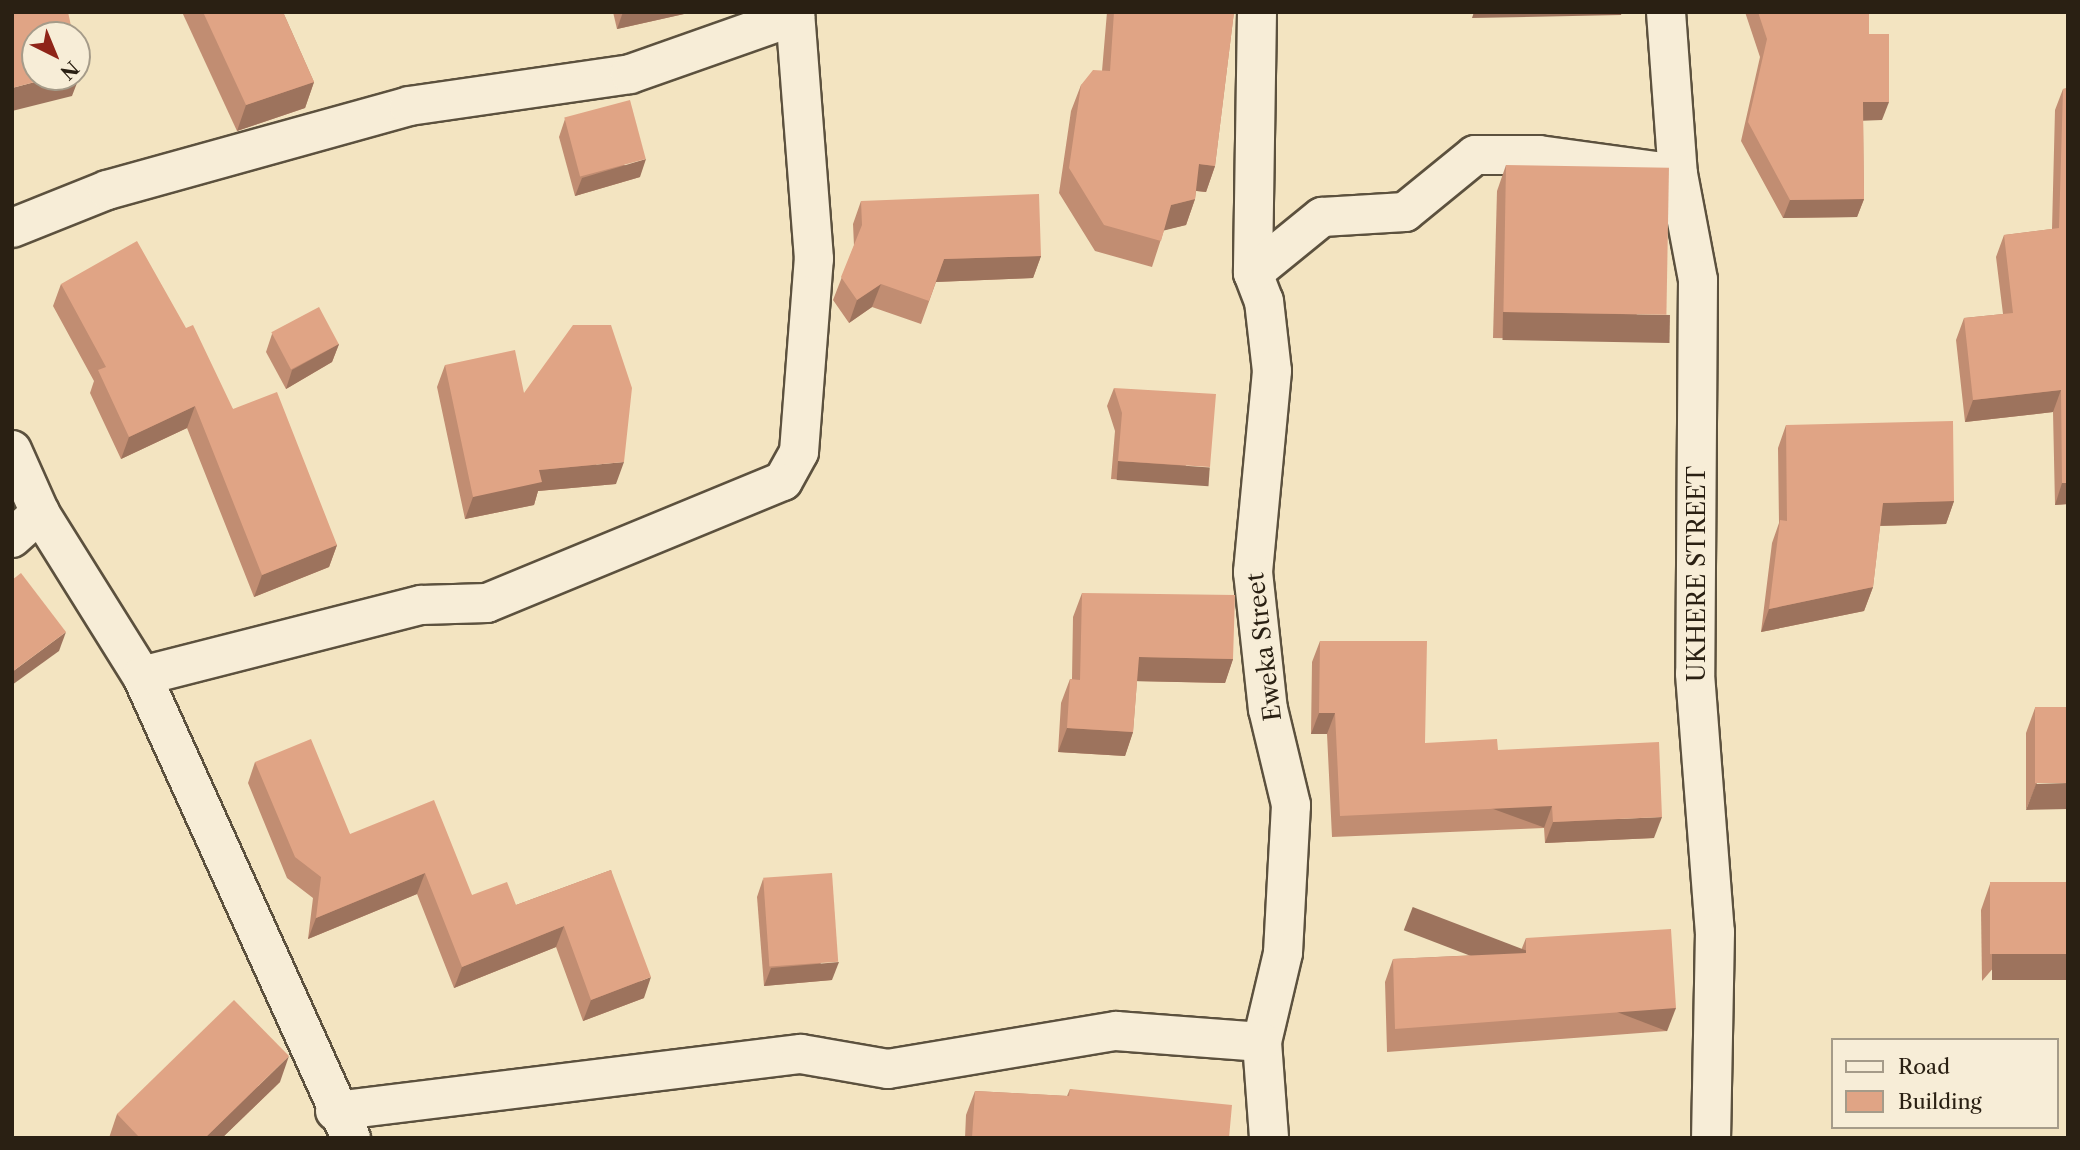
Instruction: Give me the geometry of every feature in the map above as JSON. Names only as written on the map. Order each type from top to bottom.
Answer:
[{"type":"street","name":"UKHERE STREET","points":[[1666,12],[1678,174],[1698,280],[1695,674],[1716,932],[1711,1138]]},
{"type":"street","points":[[12,228],[107,190],[409,106],[630,74],[795,14],[814,260],[799,452],[783,481],[487,603],[421,605],[142,676]]},
{"type":"street","name":"Eweka Street","points":[[1257,21],[1253,273],[1264,301],[1272,370],[1253,572],[1268,709],[1292,805],[1283,953],[1262,1042],[1269,1138]]},
{"type":"street","points":[[1253,273],[1322,217],[1405,212],[1475,155],[1539,155],[1678,174]]},
{"type":"street","points":[[12,450],[40,513],[142,676],[343,1124],[802,1054],[888,1069],[1115,1031],[1262,1042]]},
{"type":"street","points":[[12,538],[40,513]]},
{"type":"building","points":[[12,12],[68,12],[70,21],[21,21],[21,86],[12,88]]},
{"type":"building","points":[[203,12],[283,12],[314,82],[246,105]]},
{"type":"building","points":[[1114,12],[1234,12],[1215,166],[1199,164],[1195,199],[1171,205],[1161,241],[1104,225],[1069,168],[1081,85],[1093,70],[1110,71]]},
{"type":"building","points":[[1758,12],[1869,12],[1869,34],[1889,34],[1889,102],[1863,102],[1864,199],[1790,200],[1748,122],[1767,39]]},
{"type":"building","points":[[2068,88],[2068,483],[2062,483],[2061,390],[1973,400],[1964,318],[2013,313],[2004,235],[2059,228],[2063,89]]},
{"type":"building","points":[[630,100],[646,159],[580,177],[564,118]]},
{"type":"building","points":[[1506,165],[1669,168],[1666,315],[1503,312]]},
{"type":"building","points":[[1039,194],[1041,256],[944,259],[929,301],[881,284],[857,300],[841,277],[862,225],[861,201]]},
{"type":"building","points":[[137,241],[186,328],[193,325],[233,409],[277,392],[337,545],[262,575],[195,406],[129,437],[98,370],[106,367],[61,284]]},
{"type":"building","points":[[319,307],[339,344],[291,369],[271,332]]},
{"type":"building","points":[[573,325],[611,325],[632,388],[624,462],[539,470],[542,482],[473,497],[445,365],[515,350],[524,393]]},
{"type":"building","points":[[1114,388],[1216,394],[1210,467],[1118,461],[1122,413]]},
{"type":"building","points":[[1953,421],[1954,501],[1883,503],[1873,587],[1769,609],[1780,520],[1787,521],[1786,425]]},
{"type":"building","points":[[21,573],[66,632],[12,672],[12,580]]},
{"type":"building","points":[[1082,593],[1235,595],[1233,659],[1139,657],[1133,732],[1067,728],[1070,679],[1080,680]]},
{"type":"building","points":[[1320,641],[1427,641],[1425,743],[1497,739],[1498,750],[1659,742],[1662,817],[1553,822],[1552,806],[1340,816],[1335,713],[1319,713]]},
{"type":"building","points":[[2035,707],[2068,707],[2068,783],[2035,783]]},
{"type":"building","points":[[311,739],[350,834],[434,800],[472,895],[507,882],[516,905],[611,870],[651,977],[591,1000],[564,926],[462,967],[425,873],[316,918],[321,877],[295,857],[255,762]]},
{"type":"building","points":[[832,873],[838,962],[769,967],[763,878]]},
{"type":"building","points":[[1990,882],[2068,882],[2068,954],[1990,954]]},
{"type":"building","points":[[1671,929],[1676,1008],[1395,1029],[1393,959],[1526,953],[1526,938]]},
{"type":"building","points":[[234,1000],[289,1056],[205,1138],[140,1138],[117,1114]]},
{"type":"building","points":[[1070,1089],[1232,1105],[1229,1138],[972,1138],[975,1091],[1069,1096]]}]
